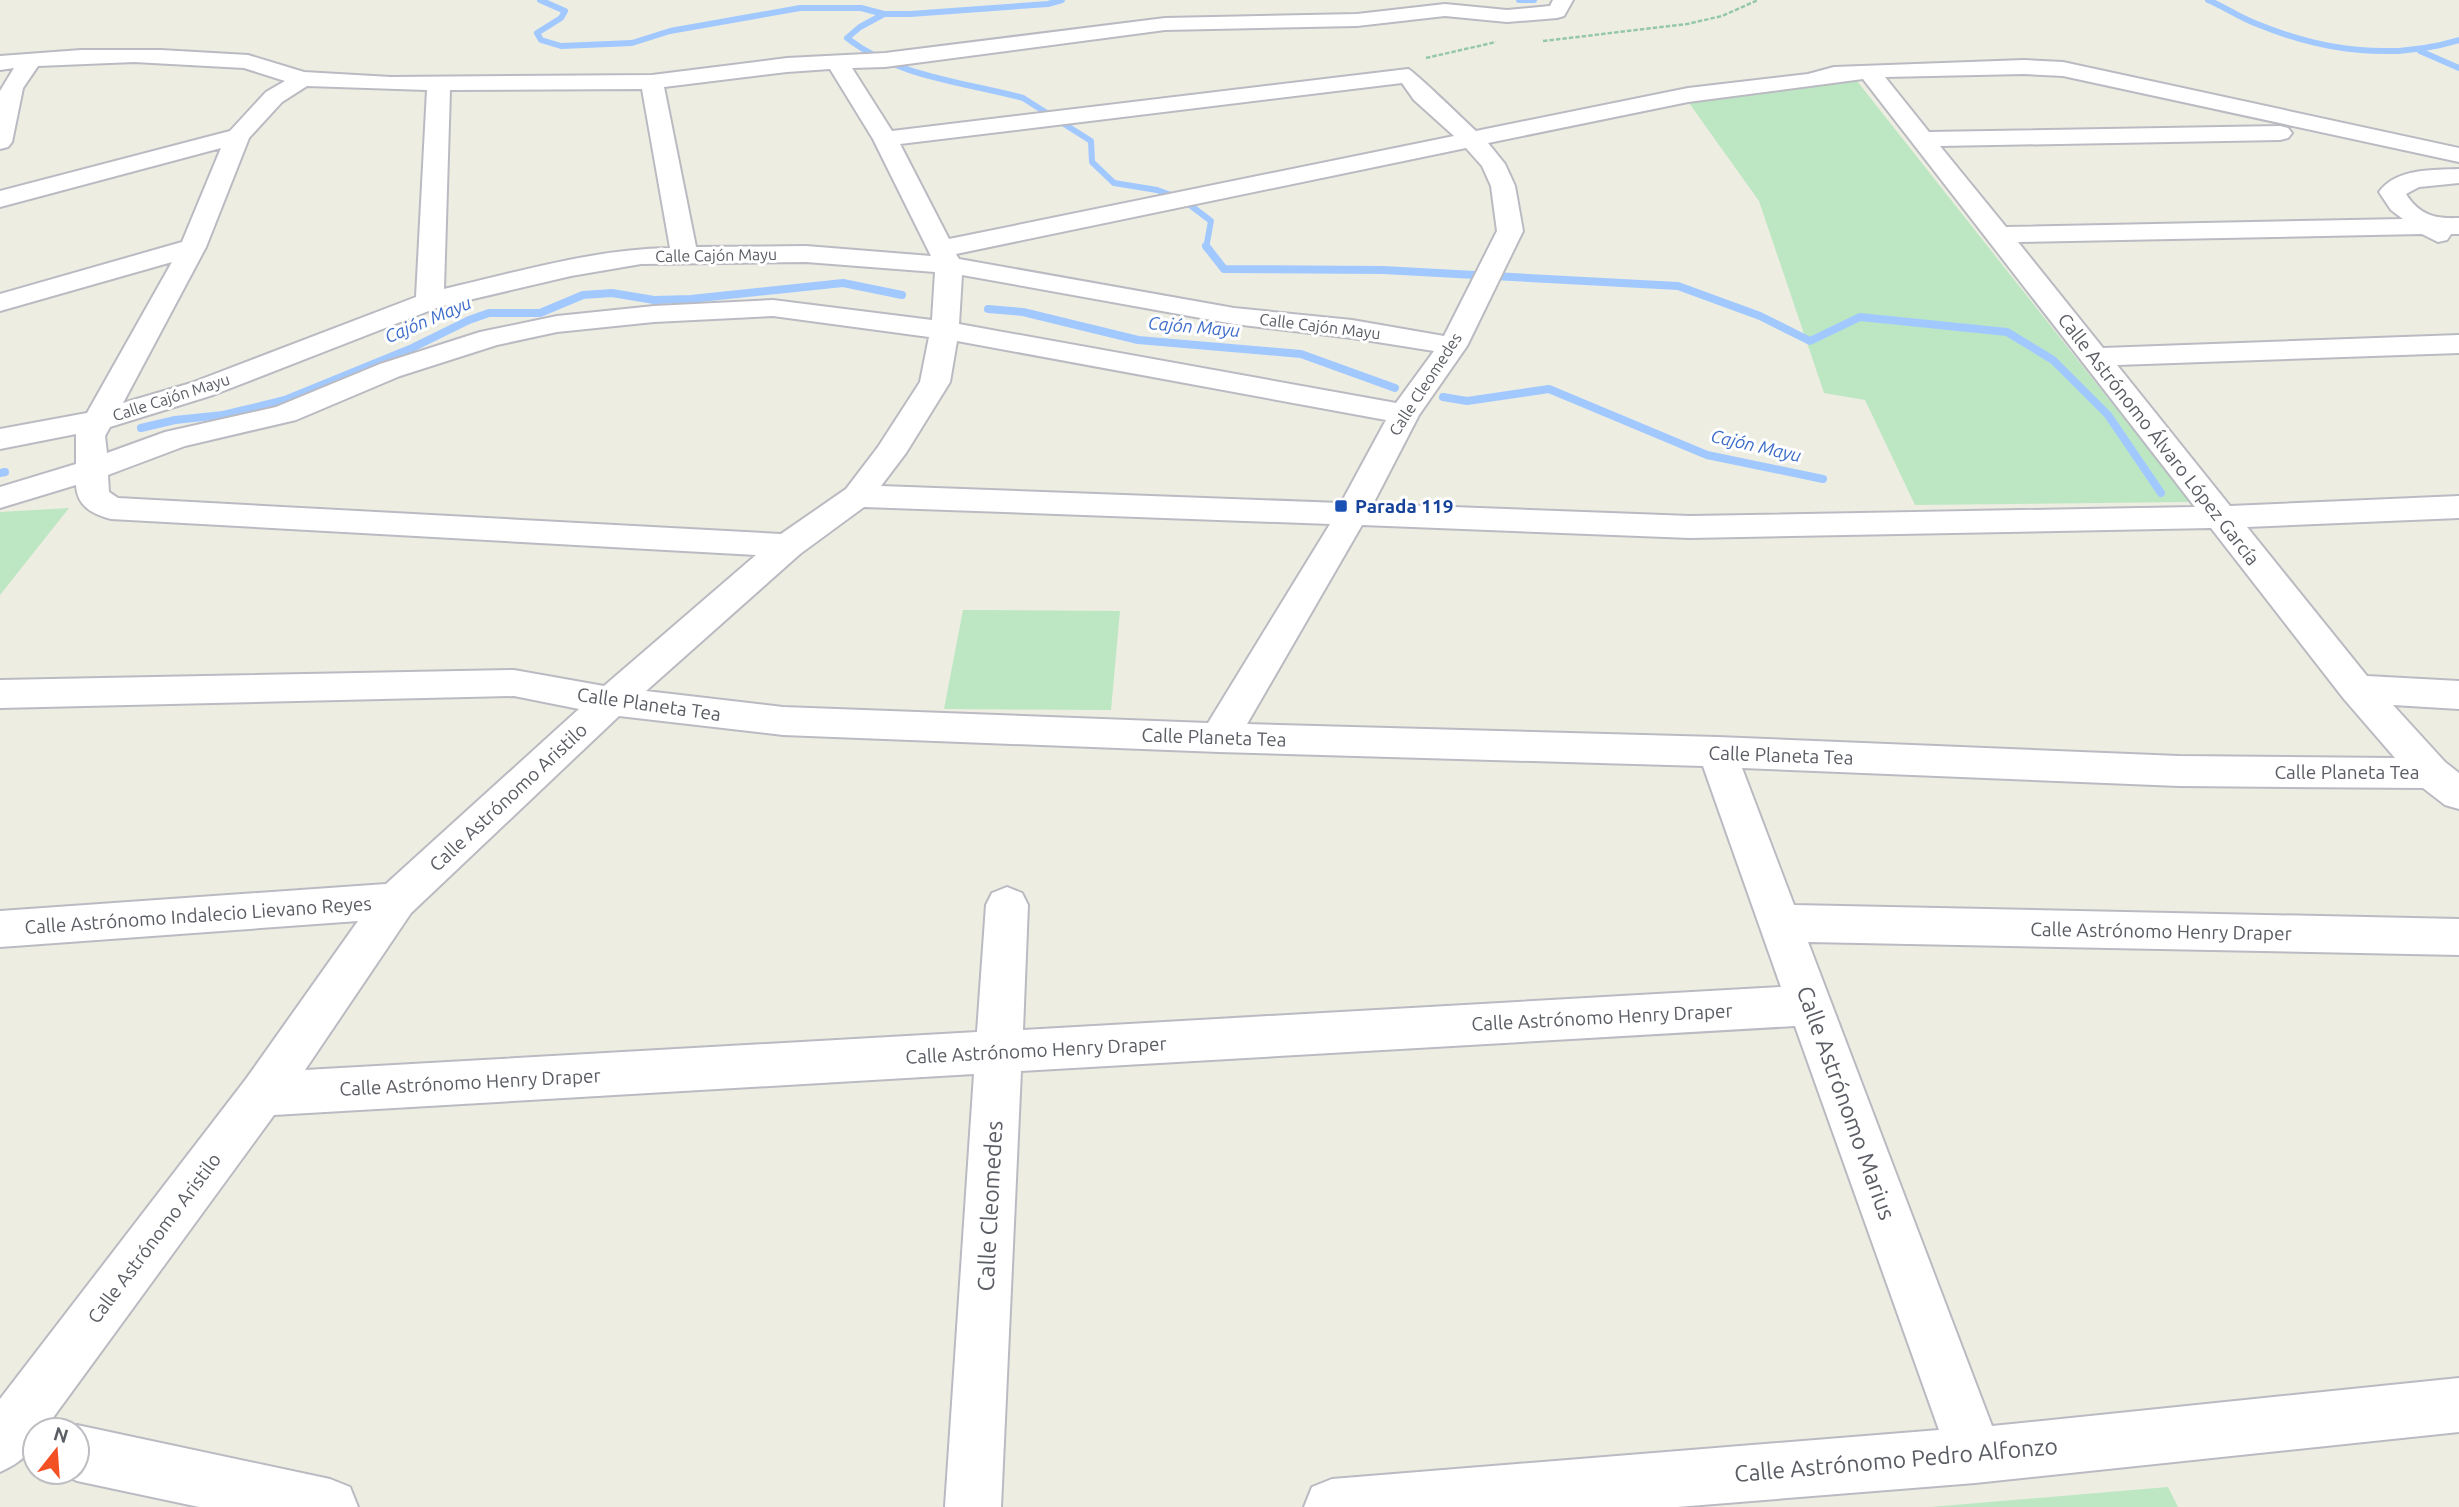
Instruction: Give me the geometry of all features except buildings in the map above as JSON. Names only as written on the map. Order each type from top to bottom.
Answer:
[{"type":"street","points":[[0,63],[81,54],[179,56],[251,62],[270,67],[280,74],[303,79],[439,85],[652,82],[787,65],[885,60],[1165,24],[1357,20],[1446,10],[1507,16],[1557,12],[1563,2]]},
{"type":"street","points":[[0,142],[12,88],[31,59]]},
{"type":"street","points":[[836,61],[885,139],[944,257],[1688,95],[1809,81],[1834,74],[1954,69],[2063,69],[2459,155]]},
{"type":"street","name":"Calle Astrónomo Álvaro López García","points":[[1870,73],[1925,139],[2357,689],[2445,783]]},
{"type":"street","points":[[885,139],[1408,76]]},
{"type":"street","name":"Calle Cleomedes","points":[[1219,738],[1329,557],[1349,514],[1404,414],[1453,345],[1510,231],[1503,186],[1493,164],[1472,140],[1422,95],[1408,76]]},
{"type":"street","points":[[303,79],[274,97],[238,136],[193,247],[90,436],[93,497],[111,508],[788,546]]},
{"type":"street","points":[[652,82],[684,253]]},
{"type":"street","points":[[430,301],[439,85]]},
{"type":"street","points":[[1925,139],[2345,132]]},
{"type":"street","points":[[0,199],[238,136]]},
{"type":"street","points":[[2459,176],[2420,178],[2399,184],[2392,192],[2400,205],[2459,250]]},
{"type":"street","points":[[1998,235],[2459,226]]},
{"type":"street","points":[[0,303],[193,247]]},
{"type":"street","name":"Calle Cajón Mayu","points":[[0,439],[100,420],[202,389],[430,301],[572,268],[641,256],[684,253],[944,257],[1234,316],[1352,329],[1453,345]]},
{"type":"street","name":"Calle Astrónomo Aristilo","points":[[10,1440],[262,1094],[396,901],[611,702],[788,546],[857,496],[890,453],[935,382],[945,330],[944,257]]},
{"type":"street","points":[[0,498],[91,470],[176,439],[285,414],[390,370],[490,338],[557,324],[654,314],[773,308],[945,330],[1404,414]]},
{"type":"street","points":[[2095,357],[2459,344]]},
{"type":"street","points":[[857,496],[1690,527],[2221,517],[2459,507]]},
{"type":"street","name":"Calle Planeta Tea","points":[[0,694],[514,683],[611,702],[783,721],[1219,738],[1717,752],[2445,783]]},
{"type":"street","points":[[2357,689],[2459,695]]},
{"type":"street","name":"Calle Astrónomo Marius","points":[[1717,752],[1975,1455]]},
{"type":"street","name":"Calle Astrónomo Indalecio Lievano Reyes","points":[[0,929],[396,901]]},
{"type":"street","name":"Calle Cleomedes","points":[[973,1507],[1007,905]]},
{"type":"street","name":"Calle Astrónomo Henry Draper","points":[[1779,923],[2459,937]]},
{"type":"street","name":"Calle Astrónomo Henry Draper","points":[[262,1094],[1810,1005]]},
{"type":"street","name":"Calle Astrónomo Pedro Alfonzo","points":[[1332,1507],[1465,1502],[1975,1455],[2459,1405]]},
{"type":"street","points":[[91,1455],[330,1507]]},
{"type":"path","points":[[1536,41],[1576,40],[1614,33],[1696,25],[1758,0]]},
{"type":"path","points":[[1408,76],[1427,57],[1497,42]]},
{"type":"green space","points":[[1857,81],[2190,502],[1915,505],[1865,400],[1824,393],[1759,201],[1689,103]]},
{"type":"green space","points":[[69,508],[0,595],[0,512]]},
{"type":"green space","points":[[963,610],[1120,611],[1111,710],[944,709]]},
{"type":"green space","points":[[2168,1487],[2178,1507],[1930,1507]]},
{"type":"waterway","points":[[540,0],[565,11],[561,18],[537,33],[541,40],[561,46],[632,43],[670,31],[800,8],[861,8],[884,14]]},
{"type":"waterway","points":[[884,14],[1048,4],[1062,0]]},
{"type":"waterway","points":[[1519,0],[1534,0]]},
{"type":"waterway","points":[[2208,0],[2245,19],[2282,33],[2307,41],[2357,50],[2408,50],[2459,40]]},
{"type":"waterway","points":[[884,14],[860,27],[847,38],[887,62],[909,70],[1023,98],[1091,141],[1092,162],[1114,183],[1157,190],[1182,199],[1211,221],[1206,246]]},
{"type":"waterway","points":[[2420,51],[2459,68]]},
{"type":"waterway","points":[[1206,246],[1224,269],[1383,270],[1678,286],[1760,316],[1810,341],[1860,317],[2007,332],[2053,360],[2108,415],[2161,493]]},
{"type":"waterway","name":"Cajón Mayu","points":[[141,428],[175,420],[223,415],[285,400],[410,349],[469,320],[489,313],[540,313],[583,295],[612,293],[654,300],[691,299],[843,283],[902,295]]},
{"type":"waterway","name":"Cajón Mayu","points":[[988,309],[1023,312],[1138,340],[1301,354],[1395,388]]},
{"type":"waterway","name":"Cajón Mayu","points":[[1443,397],[1467,401],[1549,389],[1707,455],[1823,479]]},
{"type":"waterway","name":"Cajón Mayu","points":[[0,473],[5,472]]},
{"type":"place","name":"Parada 119","points":[[1341,506]]}]
